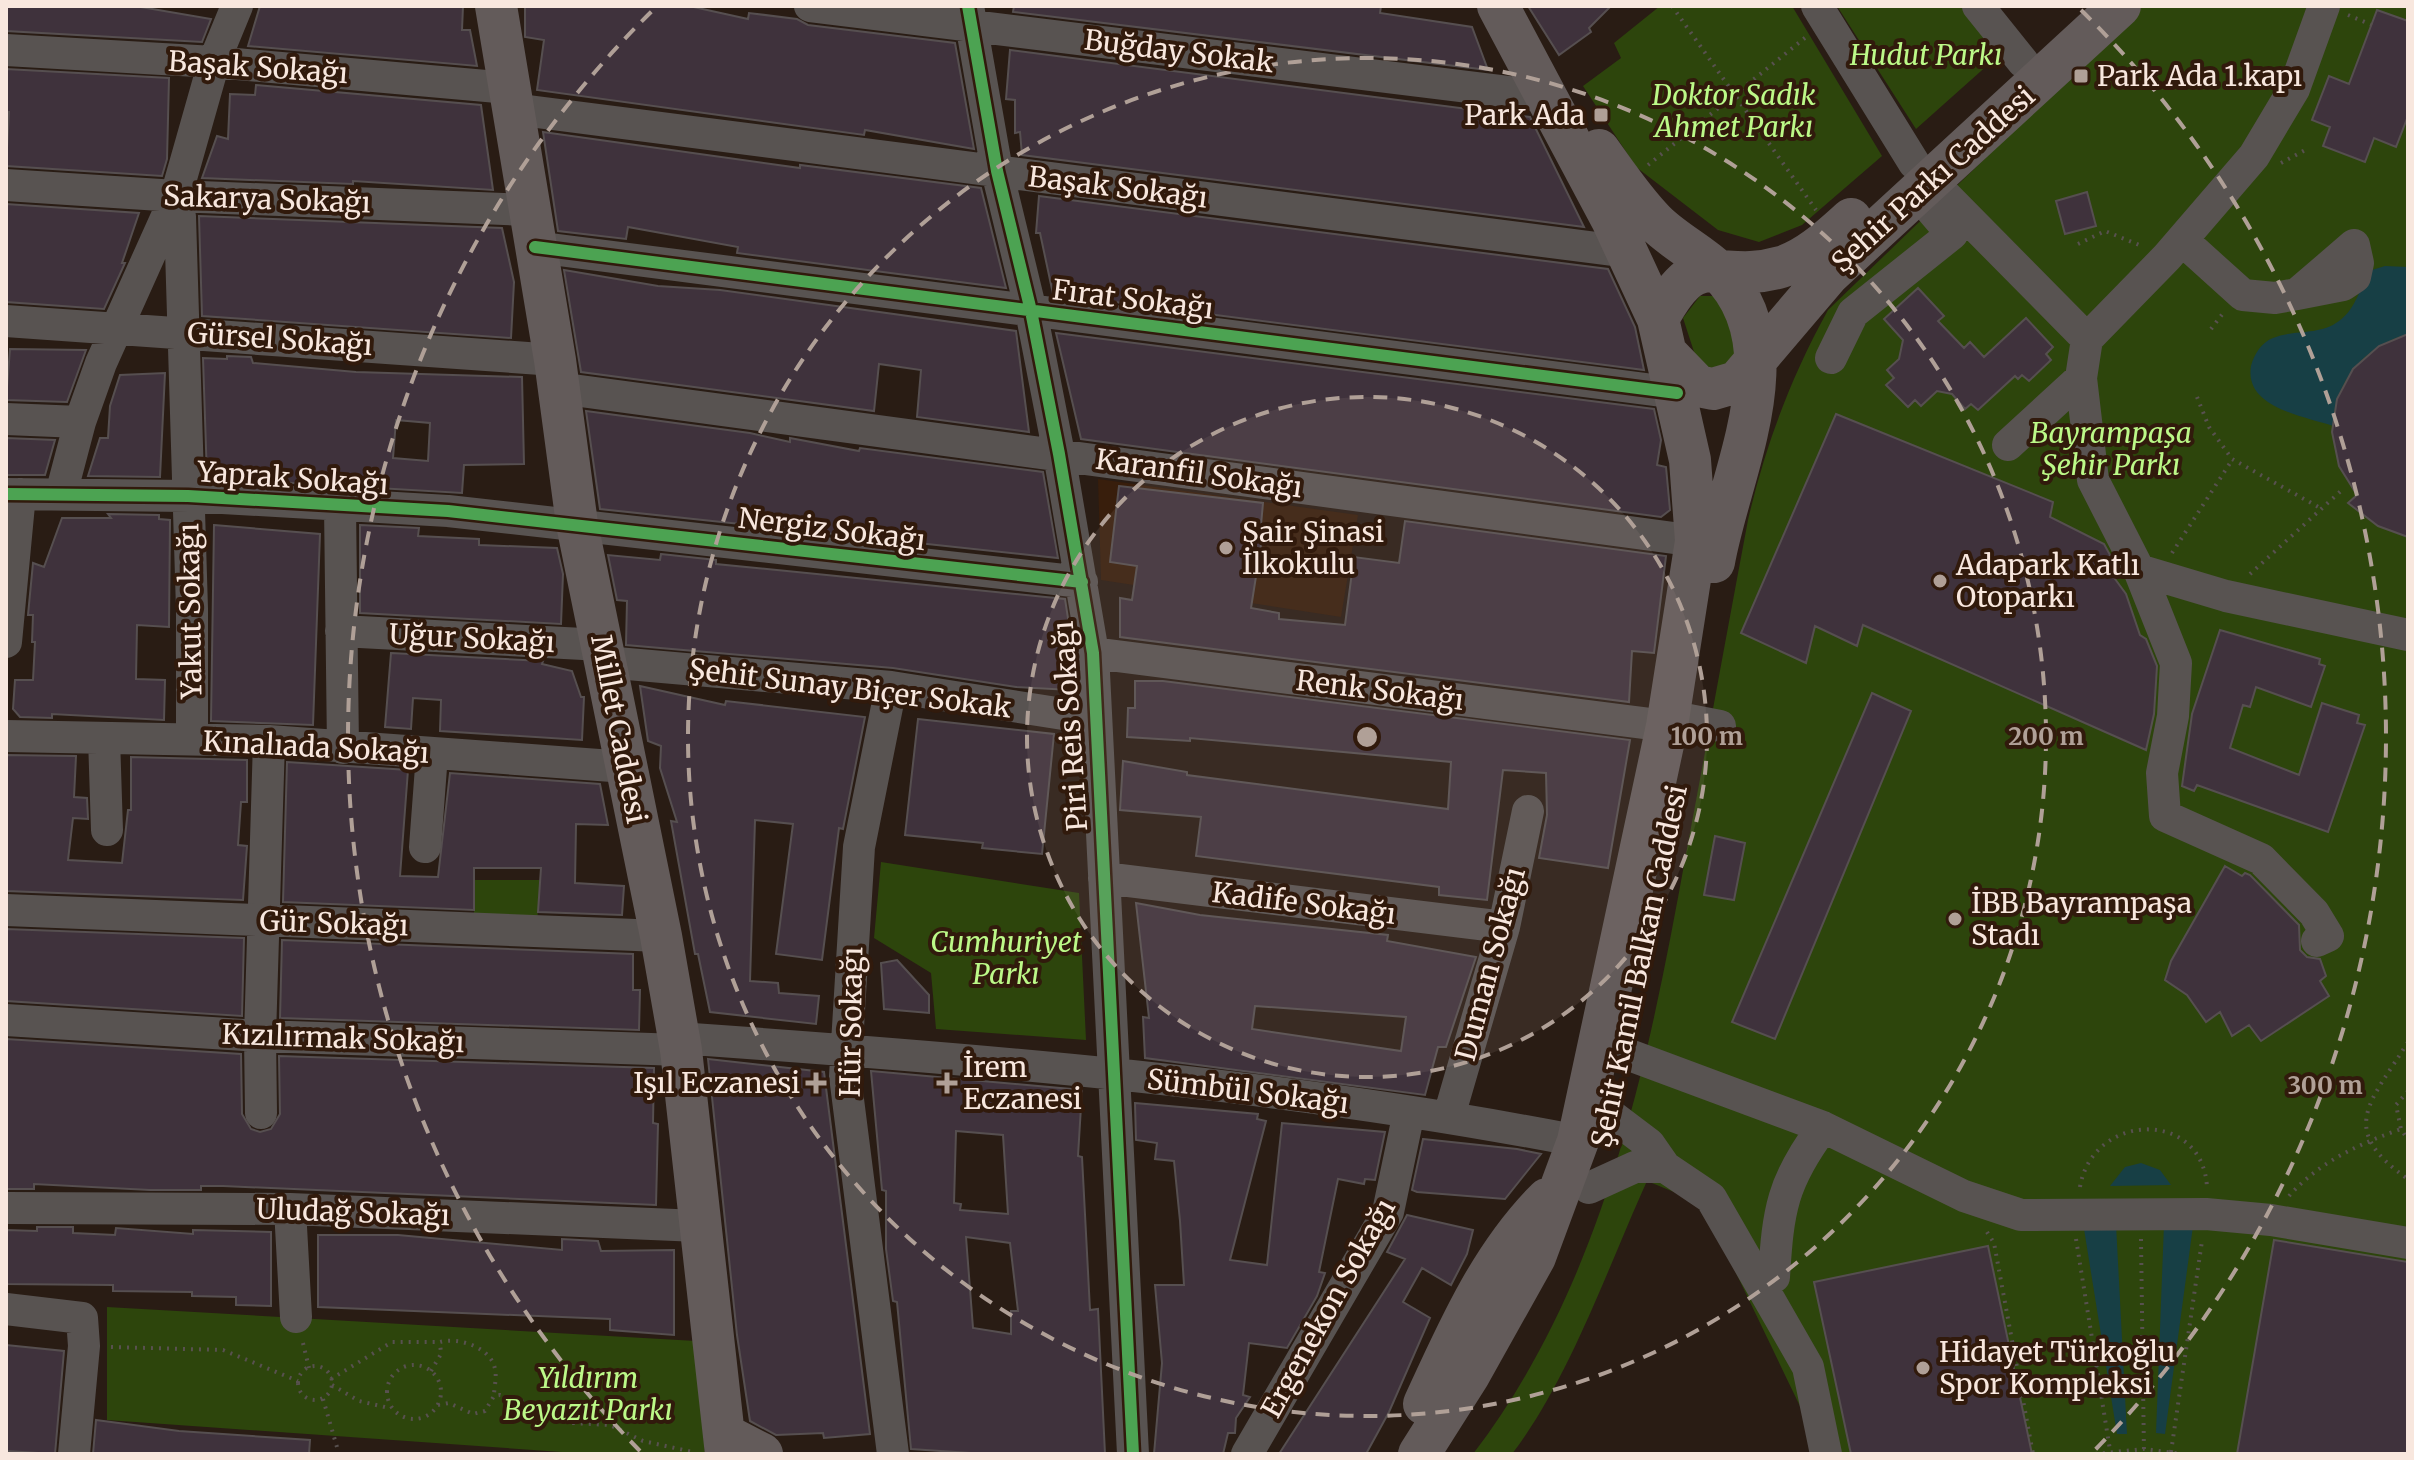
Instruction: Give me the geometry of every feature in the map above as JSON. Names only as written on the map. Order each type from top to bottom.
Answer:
[{"type":"main road","name":"Millet Caddesi","points":[[496,6],[556,374],[577,524],[661,936],[679,1044],[699,1226],[730,1449]]},
{"type":"main road","name":"Şehit Kamil Balkan Caddesi","points":[[1419,1454],[1538,1307],[1570,1241],[1578,1141],[1692,724],[1695,491],[1668,356],[1628,252],[1549,97],[1498,6]]},
{"type":"main road","name":"Şehir Parkı Caddesi","points":[[1757,362],[1829,274],[1920,179],[2023,62],[2082,6]]},
{"type":"main road","name":"Şehir Parkı Caddesi","points":[[1718,271],[1783,266],[1798,261],[1833,234],[1920,179],[2120,6]]},
{"type":"main road","name":"Şehit Kamil Balkan Caddesi","points":[[1549,97],[1588,135],[1656,223],[1718,271],[1748,319],[1757,362],[1753,405],[1714,558],[1692,724],[1612,1116],[1575,1186]]},
{"type":"main road","points":[[1718,271],[1705,268],[1689,275],[1671,294],[1668,356],[1698,386],[1713,389],[1737,382],[1757,362]]},
{"type":"main road","points":[[1407,1454],[1420,1413],[1469,1311],[1514,1235],[1575,1186]]},
{"type":"main road","points":[[1469,1311],[1457,1361],[1484,1377]]},
{"type":"main road","name":"Şehit Kamil Balkan Caddesi","points":[[1450,1454],[1484,1377]]},
{"type":"street","points":[[61,494],[80,422],[101,363],[120,327],[176,196],[214,62],[237,6]]},
{"type":"street","name":"Buğday Sokak","points":[[810,6],[970,16],[1549,97]]},
{"type":"street","points":[[2317,941],[2328,936],[2314,913],[2261,859],[2165,816],[2162,773],[2173,716],[2176,663],[2148,573],[2093,480],[2081,378],[2087,339],[2174,248],[2275,125],[2294,89],[2324,6]]},
{"type":"street","points":[[1989,11],[2023,62]]},
{"type":"street","points":[[1821,13],[1952,234],[1853,313],[1831,358]]},
{"type":"street","name":"Piri Reis Sokağı","points":[[970,16],[997,171],[1031,311],[1059,454],[1093,653],[1133,1454]]},
{"type":"street","name":"Başak Sokağı","points":[[6,50],[214,62],[511,98],[997,171],[1628,252]]},
{"type":"street","points":[[1920,179],[2087,339]]},
{"type":"street","name":"Sakarya Sokağı","points":[[6,185],[176,196],[532,229]]},
{"type":"street","name":"Yakut Sokağı","points":[[176,196],[180,217],[192,739]]},
{"type":"street","name":"Fırat Sokağı","points":[[532,229],[1031,311],[1668,356]]},
{"type":"street","points":[[2174,248],[2243,295],[2275,298],[2297,294]]},
{"type":"street","name":"Gürsel Sokağı","points":[[6,321],[181,332],[556,374]]},
{"type":"street","name":"Karanfil Sokağı","points":[[556,374],[1059,454],[1696,541]]},
{"type":"street","points":[[2008,445],[2081,378]]},
{"type":"street","points":[[6,419],[80,422]]},
{"type":"street","points":[[6,642],[13,494]]},
{"type":"street","name":"Yaprak Sokağı","points":[[13,494],[188,496],[448,511],[577,524]]},
{"type":"street","points":[[340,506],[343,748]]},
{"type":"street","name":"Nergiz Sokağı","points":[[577,524],[1082,582]]},
{"type":"street","points":[[2148,573],[2226,596],[2408,635]]},
{"type":"street","name":"Uğur Sokağı","points":[[341,631],[603,653]]},
{"type":"street","name":"Şehit Sunay Biçer Sokak","points":[[603,653],[891,687],[1095,719]]},
{"type":"street","name":"Renk Sokağı","points":[[1093,653],[1692,724]]},
{"type":"street","name":"Hür Sokağı","points":[[891,687],[859,847],[845,1076],[893,1454]]},
{"type":"street","name":"Kınalıada Sokağı","points":[[6,736],[269,741],[626,767]]},
{"type":"street","points":[[104,738],[107,830]]},
{"type":"street","points":[[261,1113],[260,1036],[269,741]]},
{"type":"street","points":[[425,847],[432,754]]},
{"type":"street","name":"Duman Sokağı","points":[[1449,1116],[1504,927],[1528,811]]},
{"type":"street","name":"Kadife Sokağı","points":[[1104,878],[1504,927]]},
{"type":"street","name":"Gür Sokağı","points":[[6,910],[661,936]]},
{"type":"street","name":"Kızılırmak Sokağı","points":[[6,1020],[260,1036],[679,1044]]},
{"type":"street","name":"Sümbül Sokağı","points":[[679,1044],[846,1050],[1113,1074],[1449,1116],[1578,1141]]},
{"type":"street","points":[[1624,1053],[1823,1127],[1964,1196],[2021,1215],[2206,1214],[2271,1220],[2408,1243]]},
{"type":"street","name":"Ergenekon Sokağı","points":[[1247,1454],[1388,1212],[1409,1112]]},
{"type":"street","points":[[1612,1116],[1649,1144],[1665,1167],[1711,1198],[1808,1367],[1826,1454]]},
{"type":"street","points":[[1757,1278],[1774,1277],[1778,1221],[1795,1165],[1823,1127]]},
{"type":"street","points":[[1575,1186],[1635,1167],[1665,1167]]},
{"type":"street","name":"Uludağ Sokağı","points":[[6,1208],[290,1209],[699,1226]]},
{"type":"street","points":[[290,1209],[296,1317]]},
{"type":"street","points":[[6,1309],[76,1315],[84,1325],[74,1454]]},
{"type":"path","points":[[1672,6],[1833,234]]},
{"type":"path","points":[[1623,183],[1735,95],[1821,13]]},
{"type":"path","points":[[2078,244],[2105,231],[2174,248]]},
{"type":"path","points":[[2197,397],[2209,427],[2232,459],[2322,509]]},
{"type":"path","points":[[2148,573],[2232,459]]},
{"type":"path","points":[[2226,596],[2342,490]]},
{"type":"path","points":[[2408,1042],[2364,1121],[2369,1140],[2384,1162],[2408,1179]]},
{"type":"path","points":[[2408,1091],[2396,1105],[2401,1129],[2408,1140]]},
{"type":"path","points":[[2110,1450],[2072,1216],[2082,1175],[2103,1145],[2121,1133],[2150,1127],[2161,1129],[2186,1145],[2204,1168],[2206,1214],[2171,1452]]},
{"type":"path","points":[[2271,1220],[2303,1180],[2342,1153],[2401,1129]]},
{"type":"path","points":[[1964,1196],[1994,1243],[2033,1454]]},
{"type":"path","points":[[2141,1212],[2144,1451]]},
{"type":"path","points":[[298,1381],[304,1371],[315,1366],[325,1370],[332,1382],[359,1401],[418,1419],[438,1405],[449,1403],[473,1414],[485,1411],[494,1396],[495,1367],[482,1350],[452,1338],[440,1342],[414,1339],[392,1342],[332,1382],[323,1399],[339,1454]]},
{"type":"path","points":[[431,1371],[441,1354],[440,1342]]},
{"type":"path","points":[[84,1346],[223,1350],[298,1381],[303,1395],[312,1400],[323,1399]]},
{"type":"path","points":[[389,1408],[387,1387],[397,1371],[414,1365],[431,1371],[440,1387],[438,1405]]},
{"type":"path","points":[[494,1396],[548,1409],[573,1423],[610,1425],[643,1441],[730,1449]]},
{"type":"path","points":[[2095,1454],[2110,1450],[2183,1454]]},
{"type":"shaded area","name":"Şair Şinasi İlkokulu","points":[[1098,479],[1358,515],[1341,617],[1101,580]]},
{"type":"green space","name":"Doktor Sadık Ahmet Parkı","points":[[1660,6],[1792,6],[1882,156],[1802,225],[1759,242],[1718,230],[1636,167],[1583,86],[1621,58],[1614,43]]},
{"type":"green space","name":"Hudut Parkı","points":[[1837,6],[1961,6],[1999,55],[1916,129]]},
{"type":"green space","name":"Bayrampaşa Şehir Parkı","points":[[2143,6],[2408,6],[2408,1454],[1812,1454],[1809,1425],[1713,1225],[1691,1199],[1647,1181],[1586,1322],[1533,1425],[1512,1454],[1473,1454],[1518,1387],[1557,1317],[1615,1168],[1655,1012],[1748,520],[1762,465],[1802,361],[1828,310]]},
{"type":"green space","points":[[1700,296],[1714,296],[1724,303],[1737,358],[1714,371],[1697,361],[1683,318]]},
{"type":"green space","name":"Cumhuriyet Parkı","points":[[881,862],[1079,893],[1086,1040],[936,1029],[931,973],[874,938]]},
{"type":"green space","points":[[474,880],[540,880],[537,925],[474,915]]},
{"type":"green space","name":"Yıldırım Beyazıt Parkı","points":[[107,1307],[696,1341],[705,1454],[590,1454],[107,1420]]},
{"type":"water","points":[[2385,266],[2408,267],[2408,334],[2378,347],[2355,367],[2340,394],[2333,426],[2292,414],[2266,401],[2251,380],[2252,362],[2262,345],[2281,335],[2323,329],[2339,321],[2350,310],[2372,270]]},
{"type":"water","points":[[2141,1163],[2160,1170],[2171,1185],[2110,1186],[2125,1167]]},
{"type":"water","points":[[2116,1224],[2127,1434],[2117,1434],[2084,1229]]},
{"type":"water","points":[[2164,1224],[2193,1226],[2165,1434],[2156,1433]]},
{"type":"building","points":[[6,6],[135,6],[211,19],[202,42],[6,31]]},
{"type":"building","points":[[260,6],[463,6],[462,30],[470,30],[477,66],[248,46]]},
{"type":"building","points":[[525,6],[689,6],[748,19],[749,13],[797,19],[808,25],[955,43],[974,149],[865,130],[864,135],[537,90],[544,40],[525,37]]},
{"type":"building","points":[[1014,6],[1381,6],[1380,13],[1472,27],[1488,70],[1013,12]]},
{"type":"building","points":[[1528,6],[1611,6],[1589,28],[1591,32],[1559,55]]},
{"type":"building","points":[[2377,10],[2408,21],[2408,116],[2396,147],[2374,138],[2365,162],[2323,146],[2330,127],[2312,120],[2329,76],[2349,84]]},
{"type":"building","points":[[1010,50],[1530,117],[1584,227],[1022,155],[1020,132],[1015,133],[1015,100],[1006,99]]},
{"type":"building","points":[[6,69],[169,78],[167,159],[162,176],[6,166],[9,112],[6,112]]},
{"type":"building","points":[[256,85],[481,105],[493,190],[353,181],[353,184],[202,178],[217,136],[228,139],[230,94],[255,95]]},
{"type":"building","points":[[543,132],[800,168],[800,165],[981,188],[1006,288],[737,253],[738,247],[628,227],[626,239],[558,231]]},
{"type":"building","points":[[2087,192],[2096,226],[2065,234],[2056,201]]},
{"type":"building","points":[[1039,196],[1608,269],[1635,327],[1644,370],[1053,294],[1040,233],[1036,233]]},
{"type":"building","points":[[6,204],[139,213],[122,263],[125,263],[104,309],[6,302]]},
{"type":"building","points":[[199,216],[502,228],[514,282],[511,338],[202,316]]},
{"type":"building","points":[[564,270],[658,286],[720,290],[1016,331],[1029,432],[917,417],[921,370],[879,364],[874,411],[581,372]]},
{"type":"building","points":[[1918,288],[1944,316],[1938,321],[1964,348],[1970,342],[1984,357],[2026,318],[2053,347],[2046,354],[2051,360],[2029,381],[2022,375],[2018,379],[2015,376],[1978,410],[1971,404],[1965,409],[1952,394],[1937,391],[1921,406],[1915,400],[1908,407],[1886,385],[1894,378],[1887,370],[1899,359],[1903,340],[1884,319]]},
{"type":"building","points":[[1056,333],[1654,409],[1661,440],[1657,465],[1666,467],[1670,510],[1661,517],[1081,439]]},
{"type":"building","points":[[2408,334],[2408,537],[2378,526],[2348,503],[2357,495],[2339,466],[2332,432],[2337,399],[2353,369],[2379,346]]},
{"type":"building","points":[[10,349],[86,350],[67,402],[6,400]]},
{"type":"building","points":[[227,356],[251,357],[253,363],[356,372],[522,377],[524,464],[464,465],[462,493],[207,478],[203,358],[227,359]],"holes":[[[396,420],[430,423],[428,461],[393,458]]]},
{"type":"building","points":[[165,373],[160,477],[88,476],[100,438],[108,438],[110,406],[120,375]]},
{"type":"building","points":[[586,411],[750,433],[790,442],[790,438],[859,451],[860,448],[1043,472],[1058,558],[600,509]]},
{"type":"building","name":"Adapark Katlı Otoparkı","points":[[1836,414],[2053,502],[2050,517],[2104,544],[2110,555],[2107,568],[2126,594],[2140,635],[2146,639],[2157,666],[2154,714],[2146,750],[1863,625],[1857,646],[1815,626],[1806,663],[1741,633]]},
{"type":"building","points":[[6,438],[55,440],[45,475],[6,475]]},
{"type":"building","points":[[1119,486],[1263,503],[1261,525],[1264,526],[1251,608],[1279,613],[1279,619],[1345,625],[1354,557],[1399,563],[1405,521],[1666,556],[1654,653],[1632,651],[1629,702],[1120,637],[1120,598],[1132,600],[1137,566],[1110,562]]},
{"type":"building","points":[[108,514],[159,515],[159,519],[170,520],[169,627],[137,625],[136,679],[165,680],[164,720],[52,714],[52,718],[20,717],[13,709],[15,680],[33,680],[33,615],[28,615],[33,563],[44,567],[62,518],[111,518]]},
{"type":"building","points":[[214,525],[320,534],[313,725],[211,721]]},
{"type":"building","points":[[360,525],[419,528],[418,536],[479,539],[479,545],[557,548],[563,574],[561,624],[360,613]]},
{"type":"building","points":[[661,554],[716,560],[716,564],[1065,599],[1072,644],[1070,690],[1016,687],[893,668],[626,645],[627,601],[617,600],[608,555],[660,560]]},
{"type":"building","points":[[2220,630],[2320,659],[2319,664],[2325,666],[2311,707],[2256,687],[2250,707],[2243,705],[2230,748],[2299,775],[2322,703],[2359,715],[2357,723],[2365,725],[2328,832],[2197,785],[2194,791],[2182,786],[2192,714]]},
{"type":"building","points":[[391,653],[543,661],[542,664],[572,671],[581,697],[584,697],[582,740],[440,731],[441,700],[413,698],[411,729],[385,727]]},
{"type":"building","points":[[1135,681],[1163,681],[1630,740],[1608,868],[1539,858],[1547,815],[1546,773],[1503,770],[1487,900],[1439,895],[1439,887],[1196,856],[1201,817],[1120,810],[1123,761],[1187,772],[1187,775],[1448,809],[1451,762],[1190,738],[1190,741],[1127,737],[1128,708],[1135,708]]},
{"type":"building","points":[[640,686],[725,705],[726,701],[865,717],[843,829],[839,828],[822,960],[776,954],[793,824],[755,820],[750,981],[778,983],[779,993],[819,996],[816,1024],[710,1012],[698,954],[695,954],[671,821],[677,822],[660,768],[661,746],[648,741]]},
{"type":"building","points":[[1872,693],[1911,711],[1775,1039],[1732,1022]]},
{"type":"building","points":[[918,719],[1054,734],[1042,854],[982,848],[983,843],[905,835]]},
{"type":"building","points":[[6,755],[76,756],[74,797],[87,798],[88,819],[73,818],[68,860],[122,863],[128,810],[131,810],[131,757],[247,760],[247,802],[241,802],[238,845],[247,846],[243,900],[6,891]]},
{"type":"building","points":[[287,762],[408,770],[400,876],[438,877],[450,773],[600,784],[608,825],[576,824],[575,883],[624,886],[622,915],[538,912],[541,868],[474,868],[474,910],[283,902]]},
{"type":"building","points":[[1715,836],[1745,843],[1734,900],[1704,895]]},
{"type":"building","points":[[2225,866],[2242,876],[2245,873],[2250,875],[2299,925],[2300,950],[2307,957],[2320,959],[2326,976],[2320,981],[2329,996],[2261,1041],[2249,1025],[2232,1036],[2220,1012],[2206,1022],[2187,995],[2165,980],[2171,961]]},
{"type":"building","points":[[1136,903],[1200,915],[1388,935],[1387,941],[1476,957],[1446,1047],[1438,1047],[1425,1095],[1145,1058],[1143,1017],[1149,1018]],"holes":[[[1255,1006],[1406,1017],[1401,1051],[1252,1029]]]},
{"type":"building","points":[[6,929],[244,938],[242,1016],[6,1001]]},
{"type":"building","points":[[282,940],[633,954],[633,990],[640,990],[639,1030],[280,1018]]},
{"type":"building","points":[[897,960],[929,995],[929,1013],[884,1009],[881,963]]},
{"type":"building","points":[[6,1039],[241,1054],[242,1114],[251,1129],[260,1132],[271,1129],[280,1114],[279,1056],[654,1068],[653,1123],[658,1124],[656,1205],[223,1186],[201,1186],[201,1190],[150,1190],[34,1184],[34,1189],[6,1189]]},
{"type":"building","points":[[708,1059],[824,1072],[870,1434],[824,1438],[823,1433],[776,1435],[750,1421],[737,1335]]},
{"type":"building","points":[[871,1071],[1082,1090],[1078,1156],[1082,1157],[1090,1310],[1098,1309],[1105,1454],[986,1454],[911,1449],[897,1302],[893,1301],[886,1249],[886,1191],[882,1190]],"holes":[[[956,1131],[1003,1135],[1008,1214],[960,1210],[961,1204],[954,1203]],[[966,1237],[1010,1243],[1018,1311],[1011,1311],[1011,1334],[973,1328]]]},
{"type":"building","points":[[1135,1103],[1258,1114],[1257,1119],[1266,1121],[1230,1260],[1267,1265],[1282,1123],[1385,1132],[1375,1180],[1365,1179],[1364,1184],[1338,1179],[1319,1272],[1325,1273],[1317,1296],[1287,1348],[1249,1343],[1243,1395],[1250,1397],[1236,1418],[1235,1433],[1228,1433],[1223,1454],[1154,1454],[1162,1363],[1155,1285],[1184,1285],[1174,1161],[1155,1159],[1157,1143],[1136,1140]]},
{"type":"building","points":[[1423,1139],[1541,1154],[1505,1199],[1417,1192],[1412,1190]]},
{"type":"building","points":[[1407,1215],[1473,1230],[1467,1254],[1451,1285],[1422,1268],[1403,1302],[1430,1318],[1389,1412],[1366,1454],[1279,1454],[1405,1259],[1387,1252]]},
{"type":"building","points":[[37,1227],[73,1227],[73,1233],[115,1235],[116,1228],[193,1234],[193,1230],[271,1232],[271,1306],[236,1305],[236,1297],[192,1296],[192,1292],[113,1291],[113,1285],[6,1284],[6,1230],[37,1231]]},
{"type":"building","points":[[318,1235],[398,1235],[562,1250],[562,1239],[598,1241],[601,1251],[674,1250],[674,1335],[610,1330],[610,1319],[318,1307]]},
{"type":"building","name":"Hidayet Türkoğlu Spor Kompleksi","points":[[2274,1240],[2408,1262],[2408,1454],[2237,1454]]},
{"type":"building","name":"Hidayet Türkoğlu Spor Kompleksi","points":[[1988,1246],[2032,1454],[1851,1454],[1814,1282]]},
{"type":"building","points":[[6,1345],[64,1351],[55,1454],[6,1451]]},
{"type":"building","points":[[96,1420],[179,1431],[310,1440],[309,1454],[93,1454]]},
{"type":"cycle path","points":[[968,6],[997,171],[1031,311],[1059,454],[1093,653],[1133,1454]]},
{"type":"cycle path","points":[[535,247],[1677,393]]},
{"type":"cycle path","points":[[6,494],[188,496],[448,511],[1082,582]]},
{"type":"place","name":"Park Ada 1.kapı","points":[[2081,76]]},
{"type":"place","name":"Park Ada","points":[[1601,115]]},
{"type":"place","name":"Şair Şinasi İlkokulu","points":[[1226,548]]},
{"type":"place","name":"Adapark Katlı Otoparkı","points":[[1940,581]]},
{"type":"place","name":"İBB Bayrampaşa Stadı","points":[[1955,919]]},
{"type":"place","name":"Işıl Eczanesi","points":[[816,1083]]},
{"type":"place","name":"İrem Eczanesi","points":[[947,1083]]},
{"type":"place","name":"Hidayet Türkoğlu Spor Kompleksi","points":[[1923,1368]]}]
